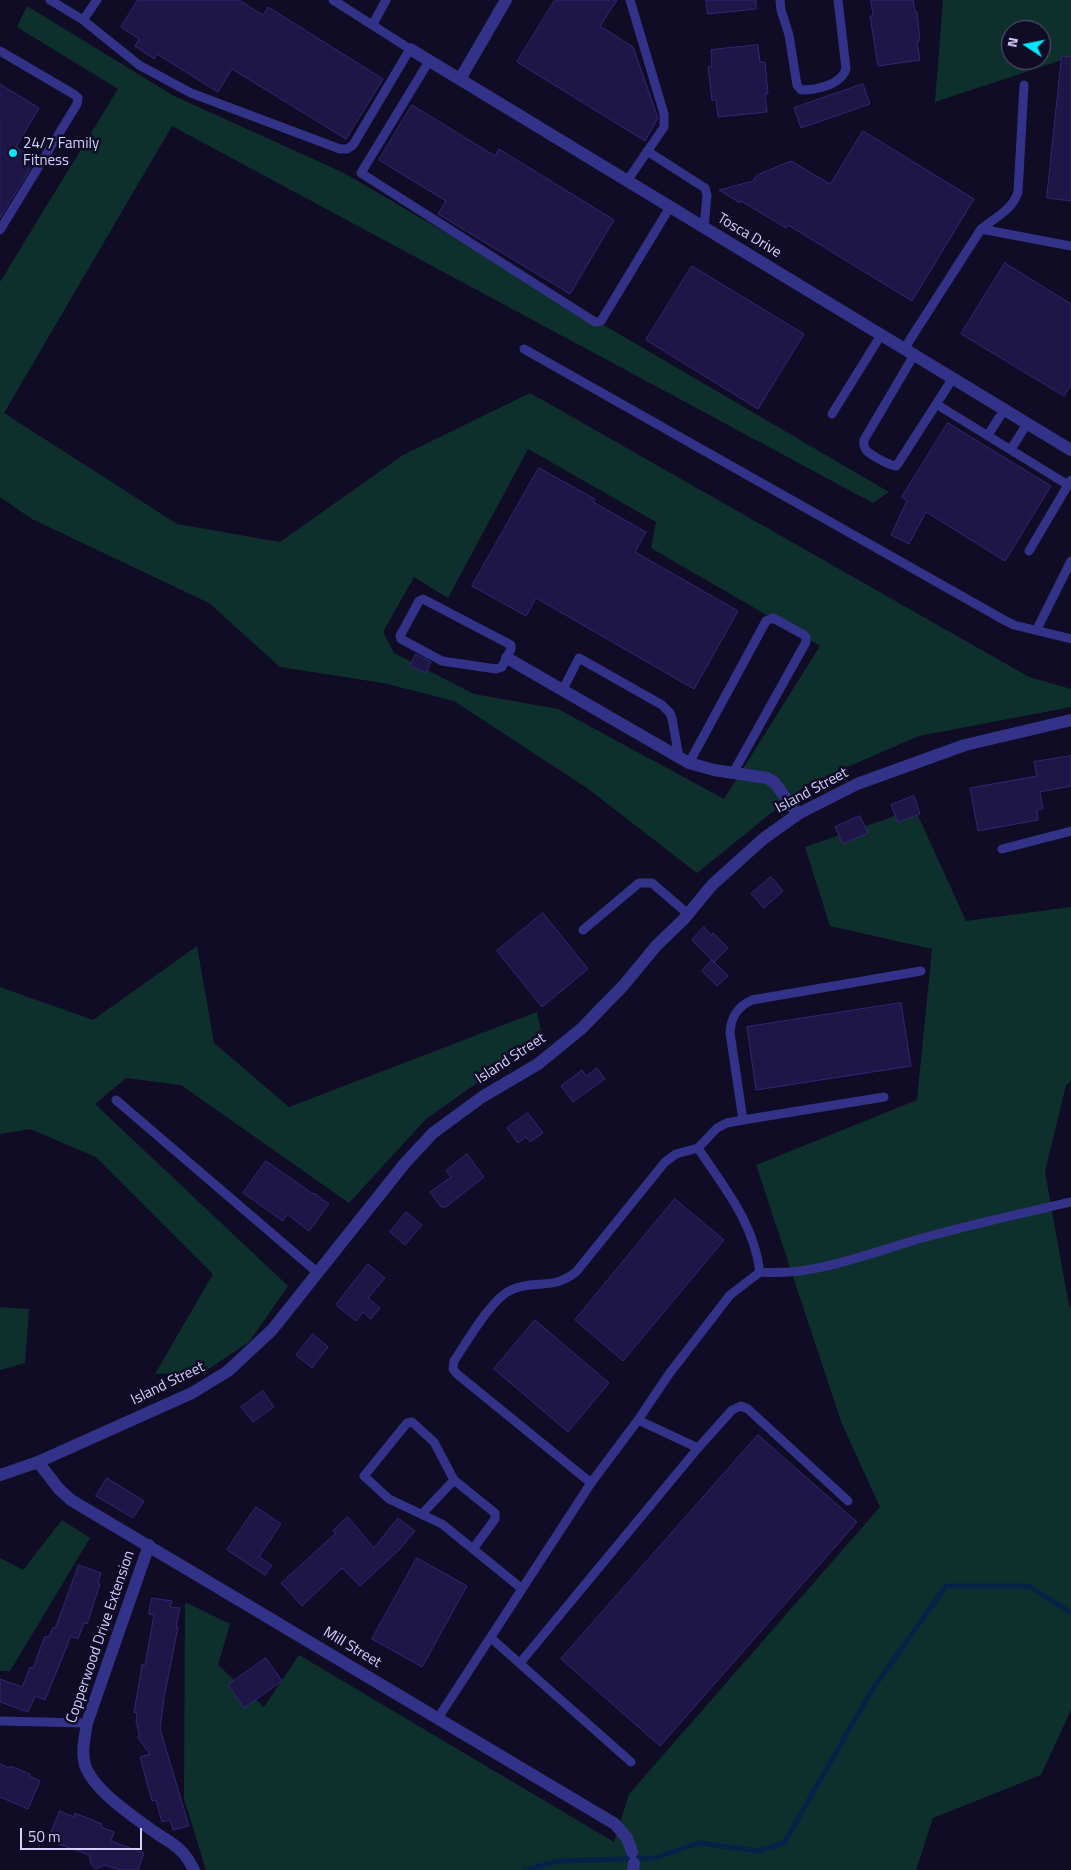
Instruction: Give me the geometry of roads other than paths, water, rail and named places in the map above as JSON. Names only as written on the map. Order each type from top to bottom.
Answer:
[{"type":"street","points":[[460,79],[506,0]]},
{"type":"street","name":"Tosca Drive","points":[[410,49],[1027,424],[1070,448]]},
{"type":"street","points":[[507,658],[684,760],[700,767],[767,778],[774,782],[798,814]]},
{"type":"street","name":"Island Street","points":[[0,1475],[38,1462],[192,1393],[228,1371],[272,1330],[405,1163],[433,1133],[482,1097],[538,1064],[581,1029],[623,986],[656,946],[688,914],[712,885],[763,839],[798,814],[857,784],[965,745],[1071,720]]},
{"type":"street","name":"Mill Street","points":[[38,1462],[59,1489],[72,1500],[615,1824],[627,1838],[633,1862]]},
{"type":"street","name":"Copperwood Drive Extension","points":[[149,1545],[87,1723],[83,1746],[85,1764],[92,1780],[104,1793],[156,1833],[175,1844],[186,1856],[194,1870]]},
{"type":"lane","points":[[50,0],[83,20],[135,62],[191,93],[340,149],[347,149],[353,145],[410,49],[332,0]]},
{"type":"lane","points":[[83,20],[97,0]]},
{"type":"lane","points":[[373,24],[386,0]]},
{"type":"lane","points":[[627,181],[664,127],[664,114],[630,0]]},
{"type":"lane","points":[[780,0],[781,10],[789,35],[797,86],[801,90],[808,90],[836,82],[844,75],[846,69],[838,0]]},
{"type":"lane","points":[[0,52],[78,98],[77,104],[0,230]]},
{"type":"lane","points":[[430,61],[361,172],[363,176],[595,322],[601,320],[670,207]]},
{"type":"lane","points":[[953,378],[896,466],[890,465],[866,450],[864,440],[909,352],[981,229],[1015,200],[1018,192],[1024,85]]},
{"type":"lane","points":[[648,151],[705,188],[707,195],[704,228]]},
{"type":"lane","points":[[981,229],[1071,246]]},
{"type":"lane","points":[[832,414],[881,334]]},
{"type":"lane","points":[[524,349],[1004,620],[1014,625],[1037,629],[1071,639]]},
{"type":"lane","points":[[936,404],[1070,482],[1029,551]]},
{"type":"lane","points":[[988,435],[1004,410]]},
{"type":"lane","points":[[1011,449],[1027,424]]},
{"type":"lane","points":[[1037,629],[1071,561]]},
{"type":"lane","points":[[423,600],[511,645],[507,658],[502,667],[496,669],[446,662],[401,639],[400,636],[419,601],[423,600]]},
{"type":"lane","points":[[684,760],[766,620],[773,618],[804,634],[806,642],[733,773]]},
{"type":"lane","points":[[563,689],[579,658],[662,705],[672,718],[684,760]]},
{"type":"lane","points":[[1002,849],[1071,831]]},
{"type":"lane","points":[[583,930],[639,883],[652,883],[688,914]]},
{"type":"lane","points":[[743,1120],[730,1033],[731,1022],[743,1004],[752,1000],[921,971]]},
{"type":"lane","points":[[591,1484],[453,1369],[454,1361],[499,1297],[521,1286],[556,1283],[567,1279],[576,1272],[666,1162],[676,1154],[698,1148],[717,1128],[727,1123],[743,1120],[884,1097]]},
{"type":"lane","points":[[116,1100],[318,1274]]},
{"type":"lane","points":[[698,1148],[743,1215],[755,1249],[760,1272]]},
{"type":"lane","points":[[438,1718],[491,1638],[521,1588],[591,1484],[669,1374],[730,1294],[760,1272],[782,1273],[809,1270],[948,1231],[1071,1202]]},
{"type":"lane","points":[[520,1663],[698,1448],[732,1410],[740,1406],[748,1408],[848,1501]]},
{"type":"lane","points":[[638,1420],[698,1448]]},
{"type":"lane","points":[[473,1549],[495,1518],[495,1513],[454,1480],[434,1442],[412,1422],[407,1422],[364,1476],[389,1499],[442,1524],[521,1588]]},
{"type":"lane","points":[[422,1514],[454,1480]]},
{"type":"lane","points":[[491,1638],[631,1762]]},
{"type":"lane","points":[[0,1721],[87,1723]]},
{"type":"waterway","points":[[525,1870],[559,1861],[655,1858],[699,1843],[758,1851],[784,1843],[872,1690],[946,1586],[1029,1586],[1071,1613]]},
{"type":"place","name":"24/7 Family Fitness","points":[[13,153]]}]
